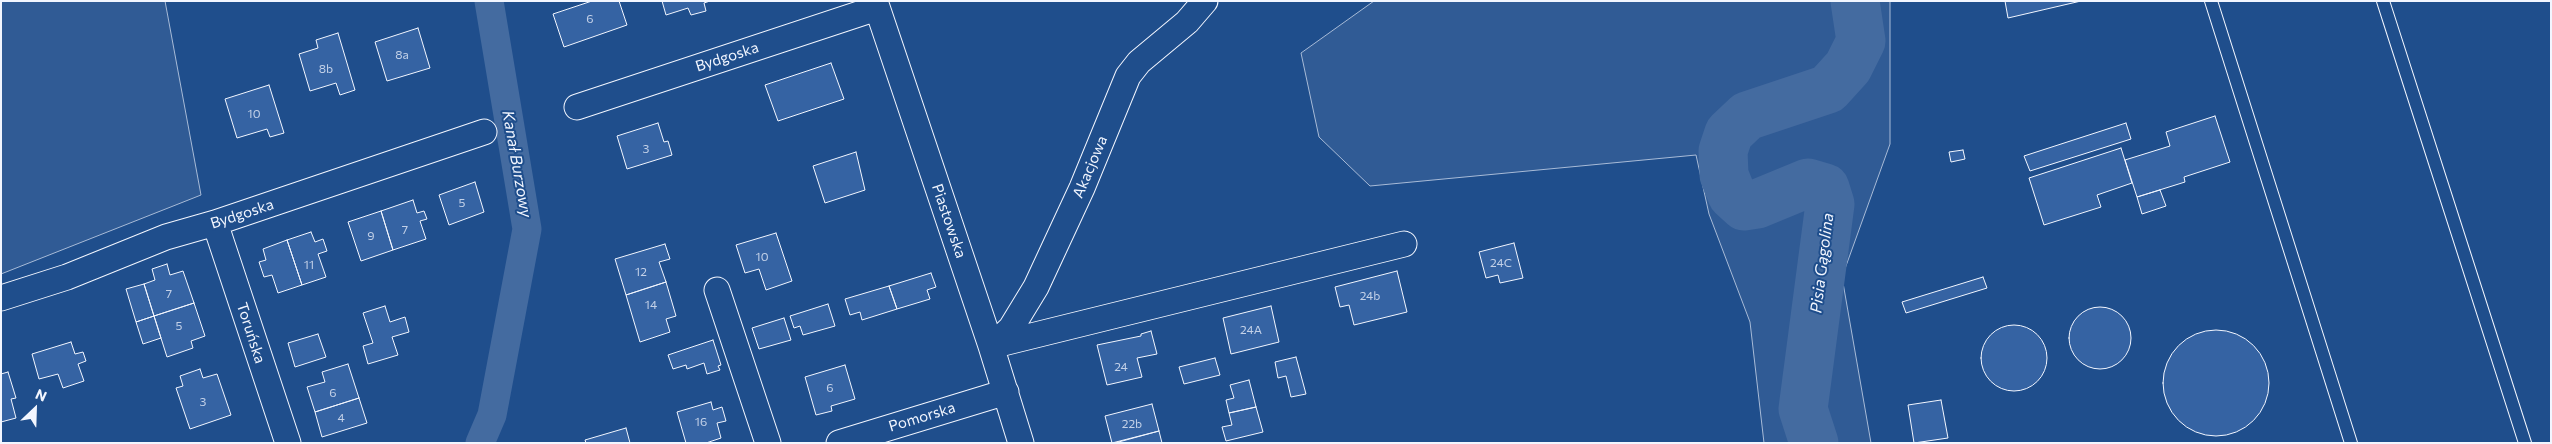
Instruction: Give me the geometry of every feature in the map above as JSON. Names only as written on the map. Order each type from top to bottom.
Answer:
[{"type":"street","name":"Akacjowa","points":[[991,346],[1011,328],[1036,287],[1082,188],[1128,76],[1139,62],[1186,22],[1205,1]]},
{"type":"street","name":"Piastowska","points":[[876,5],[991,346],[1020,443]]},
{"type":"street","name":"Bydgoska","points":[[577,107],[876,5]]},
{"type":"street","name":"Bydgoska","points":[[1,298],[67,277],[166,237],[215,224],[484,132]]},
{"type":"street","name":"Toruńska","points":[[215,224],[288,443]]},
{"type":"street","points":[[991,346],[1404,244]]},
{"type":"street","points":[[717,290],[768,443]]},
{"type":"street","name":"Pomorska","points":[[839,443],[1006,392]]},
{"type":"lane","points":[[2211,1],[2351,443]]},
{"type":"lane","points":[[2383,1],[2525,443]]},
{"type":"shaded area","points":[[1,1],[165,1],[201,195],[1,274]]},
{"type":"shaded area","points":[[1374,1],[1890,1],[1890,144],[1842,277],[1871,443],[1764,443],[1750,322],[1709,214],[1696,155],[1370,186],[1319,137],[1301,53]]},
{"type":"building","points":[[592,1],[619,1],[627,25],[564,47],[553,14]]},
{"type":"building","points":[[662,1],[710,1],[704,3],[706,11],[691,15],[688,8],[666,15]]},
{"type":"building","points":[[2005,1],[2081,1],[2008,18]]},
{"type":"building","points":[[418,28],[430,68],[387,81],[375,42]]},
{"type":"building","points":[[338,33],[355,90],[340,95],[336,83],[310,91],[299,54],[318,48],[316,40]]},
{"type":"building","points":[[831,63],[844,99],[778,121],[765,85]]},
{"type":"building","points":[[269,85],[284,133],[270,137],[267,129],[237,138],[225,99]]},
{"type":"building","points":[[2215,116],[2230,162],[2184,177],[2185,182],[2137,197],[2125,160],[2170,146],[2166,132]]},
{"type":"building","points":[[658,123],[664,142],[668,141],[672,155],[627,169],[617,136]]},
{"type":"building","points":[[2126,123],[2131,139],[2030,171],[2024,156]]},
{"type":"building","points":[[2121,148],[2132,183],[2097,195],[2101,207],[2044,225],[2029,178]]},
{"type":"building","points":[[1963,150],[1965,159],[1951,162],[1949,152]]},
{"type":"building","points":[[856,152],[865,190],[825,203],[813,166]]},
{"type":"building","points":[[475,182],[484,212],[449,225],[439,195]]},
{"type":"building","points":[[2160,190],[2166,206],[2142,214],[2137,197]]},
{"type":"building","points":[[413,200],[417,213],[424,211],[427,219],[420,221],[426,239],[393,250],[381,211]]},
{"type":"building","points":[[381,211],[393,250],[361,261],[348,222]]},
{"type":"building","points":[[311,232],[315,242],[323,239],[327,251],[318,254],[326,277],[302,285],[287,240]]},
{"type":"building","points":[[776,233],[792,281],[766,290],[759,269],[745,273],[736,245]]},
{"type":"building","points":[[287,240],[302,285],[278,293],[272,275],[264,277],[259,262],[266,260],[263,249]]},
{"type":"building","points":[[1514,243],[1523,278],[1500,283],[1498,275],[1486,278],[1479,252]]},
{"type":"building","points":[[665,244],[670,259],[659,262],[666,282],[626,295],[615,259]]},
{"type":"building","points":[[167,264],[170,275],[183,271],[194,303],[154,316],[144,284],[155,280],[152,269]]},
{"type":"building","points":[[1397,271],[1407,312],[1354,325],[1349,305],[1340,307],[1335,287]]},
{"type":"building","points":[[931,273],[936,287],[927,290],[930,299],[897,309],[889,286]]},
{"type":"building","points":[[1983,277],[1987,288],[1906,313],[1902,302]]},
{"type":"building","points":[[666,282],[676,316],[666,319],[670,332],[640,342],[626,295]]},
{"type":"building","points":[[144,284],[154,316],[136,322],[126,289]]},
{"type":"building","points":[[889,286],[897,309],[862,320],[860,312],[850,315],[845,299]]},
{"type":"building","points":[[194,303],[205,336],[191,341],[193,348],[167,357],[154,316]]},
{"type":"building","points":[[828,304],[835,326],[803,335],[800,326],[794,328],[790,316]]},
{"type":"building","points":[[385,306],[390,322],[405,317],[409,332],[392,337],[398,355],[368,364],[363,346],[373,343],[363,313]]},
{"type":"building","points":[[1271,306],[1279,342],[1231,354],[1223,318]]},
{"type":"building","points":[[2094,307],[2106,307],[2122,316],[2129,326],[2131,338],[2129,350],[2122,360],[2106,369],[2094,369],[2083,364],[2074,355],[2069,344],[2069,332],[2074,321],[2083,312]]},
{"type":"building","points":[[154,316],[161,338],[143,344],[136,322]]},
{"type":"building","points":[[784,318],[791,340],[759,349],[752,328]]},
{"type":"building","points":[[2014,325],[2027,327],[2037,335],[2045,345],[2047,358],[2045,371],[2037,381],[2027,389],[2014,391],[2001,389],[1991,381],[1983,371],[1981,358],[1983,345],[1991,335],[2001,327]]},
{"type":"building","points":[[2216,330],[2236,334],[2253,346],[2265,363],[2269,383],[2265,403],[2253,420],[2236,432],[2216,436],[2196,432],[2179,420],[2167,403],[2163,383],[2167,363],[2179,346],[2196,334]]},
{"type":"building","points":[[1151,331],[1157,354],[1137,358],[1142,377],[1107,385],[1097,345],[1141,336],[1141,334]]},
{"type":"building","points":[[318,334],[326,357],[295,367],[288,343]]},
{"type":"building","points":[[713,340],[721,365],[718,366],[720,370],[707,374],[704,363],[687,369],[686,365],[673,369],[668,355]]},
{"type":"building","points":[[71,342],[75,354],[83,352],[86,361],[78,364],[84,381],[63,388],[58,374],[39,379],[32,354]]},
{"type":"building","points":[[1296,357],[1306,394],[1291,397],[1286,376],[1278,378],[1275,362]]},
{"type":"building","points":[[1215,358],[1220,375],[1184,384],[1179,367]]},
{"type":"building","points":[[348,364],[359,398],[315,412],[307,387],[325,382],[322,372]]},
{"type":"building","points":[[845,365],[855,399],[831,406],[832,411],[816,415],[805,377]]},
{"type":"building","points":[[200,369],[203,378],[217,374],[231,415],[190,429],[176,388],[183,386],[180,376]]},
{"type":"building","points":[[8,372],[16,398],[11,399],[16,418],[1,422],[1,374]]},
{"type":"building","points":[[1249,380],[1256,407],[1229,413],[1226,400],[1234,398],[1230,385]]},
{"type":"building","points":[[359,398],[367,423],[322,437],[315,412]]},
{"type":"building","points":[[1941,400],[1948,438],[1914,443],[1908,405]]},
{"type":"building","points":[[711,402],[713,410],[722,407],[726,421],[717,423],[721,438],[706,443],[686,443],[677,412]]},
{"type":"building","points":[[1152,404],[1159,431],[1112,443],[1105,416]]},
{"type":"building","points":[[1256,407],[1263,432],[1226,441],[1222,427],[1232,425],[1229,413]]},
{"type":"building","points":[[626,428],[630,443],[586,443],[585,440]]},
{"type":"building","points":[[1159,431],[1162,443],[1115,443]]},
{"type":"waterway","name":"Kanał Burzowy","points":[[480,443],[492,415],[527,229],[489,1]]},
{"type":"waterway","name":"Pisia Gągolina","points":[[1814,443],[1803,409],[1830,204],[1825,188],[1808,183],[1757,204],[1744,206],[1732,195],[1724,175],[1723,151],[1729,133],[1747,116],[1828,89],[1848,67],[1861,41],[1855,1]]}]
